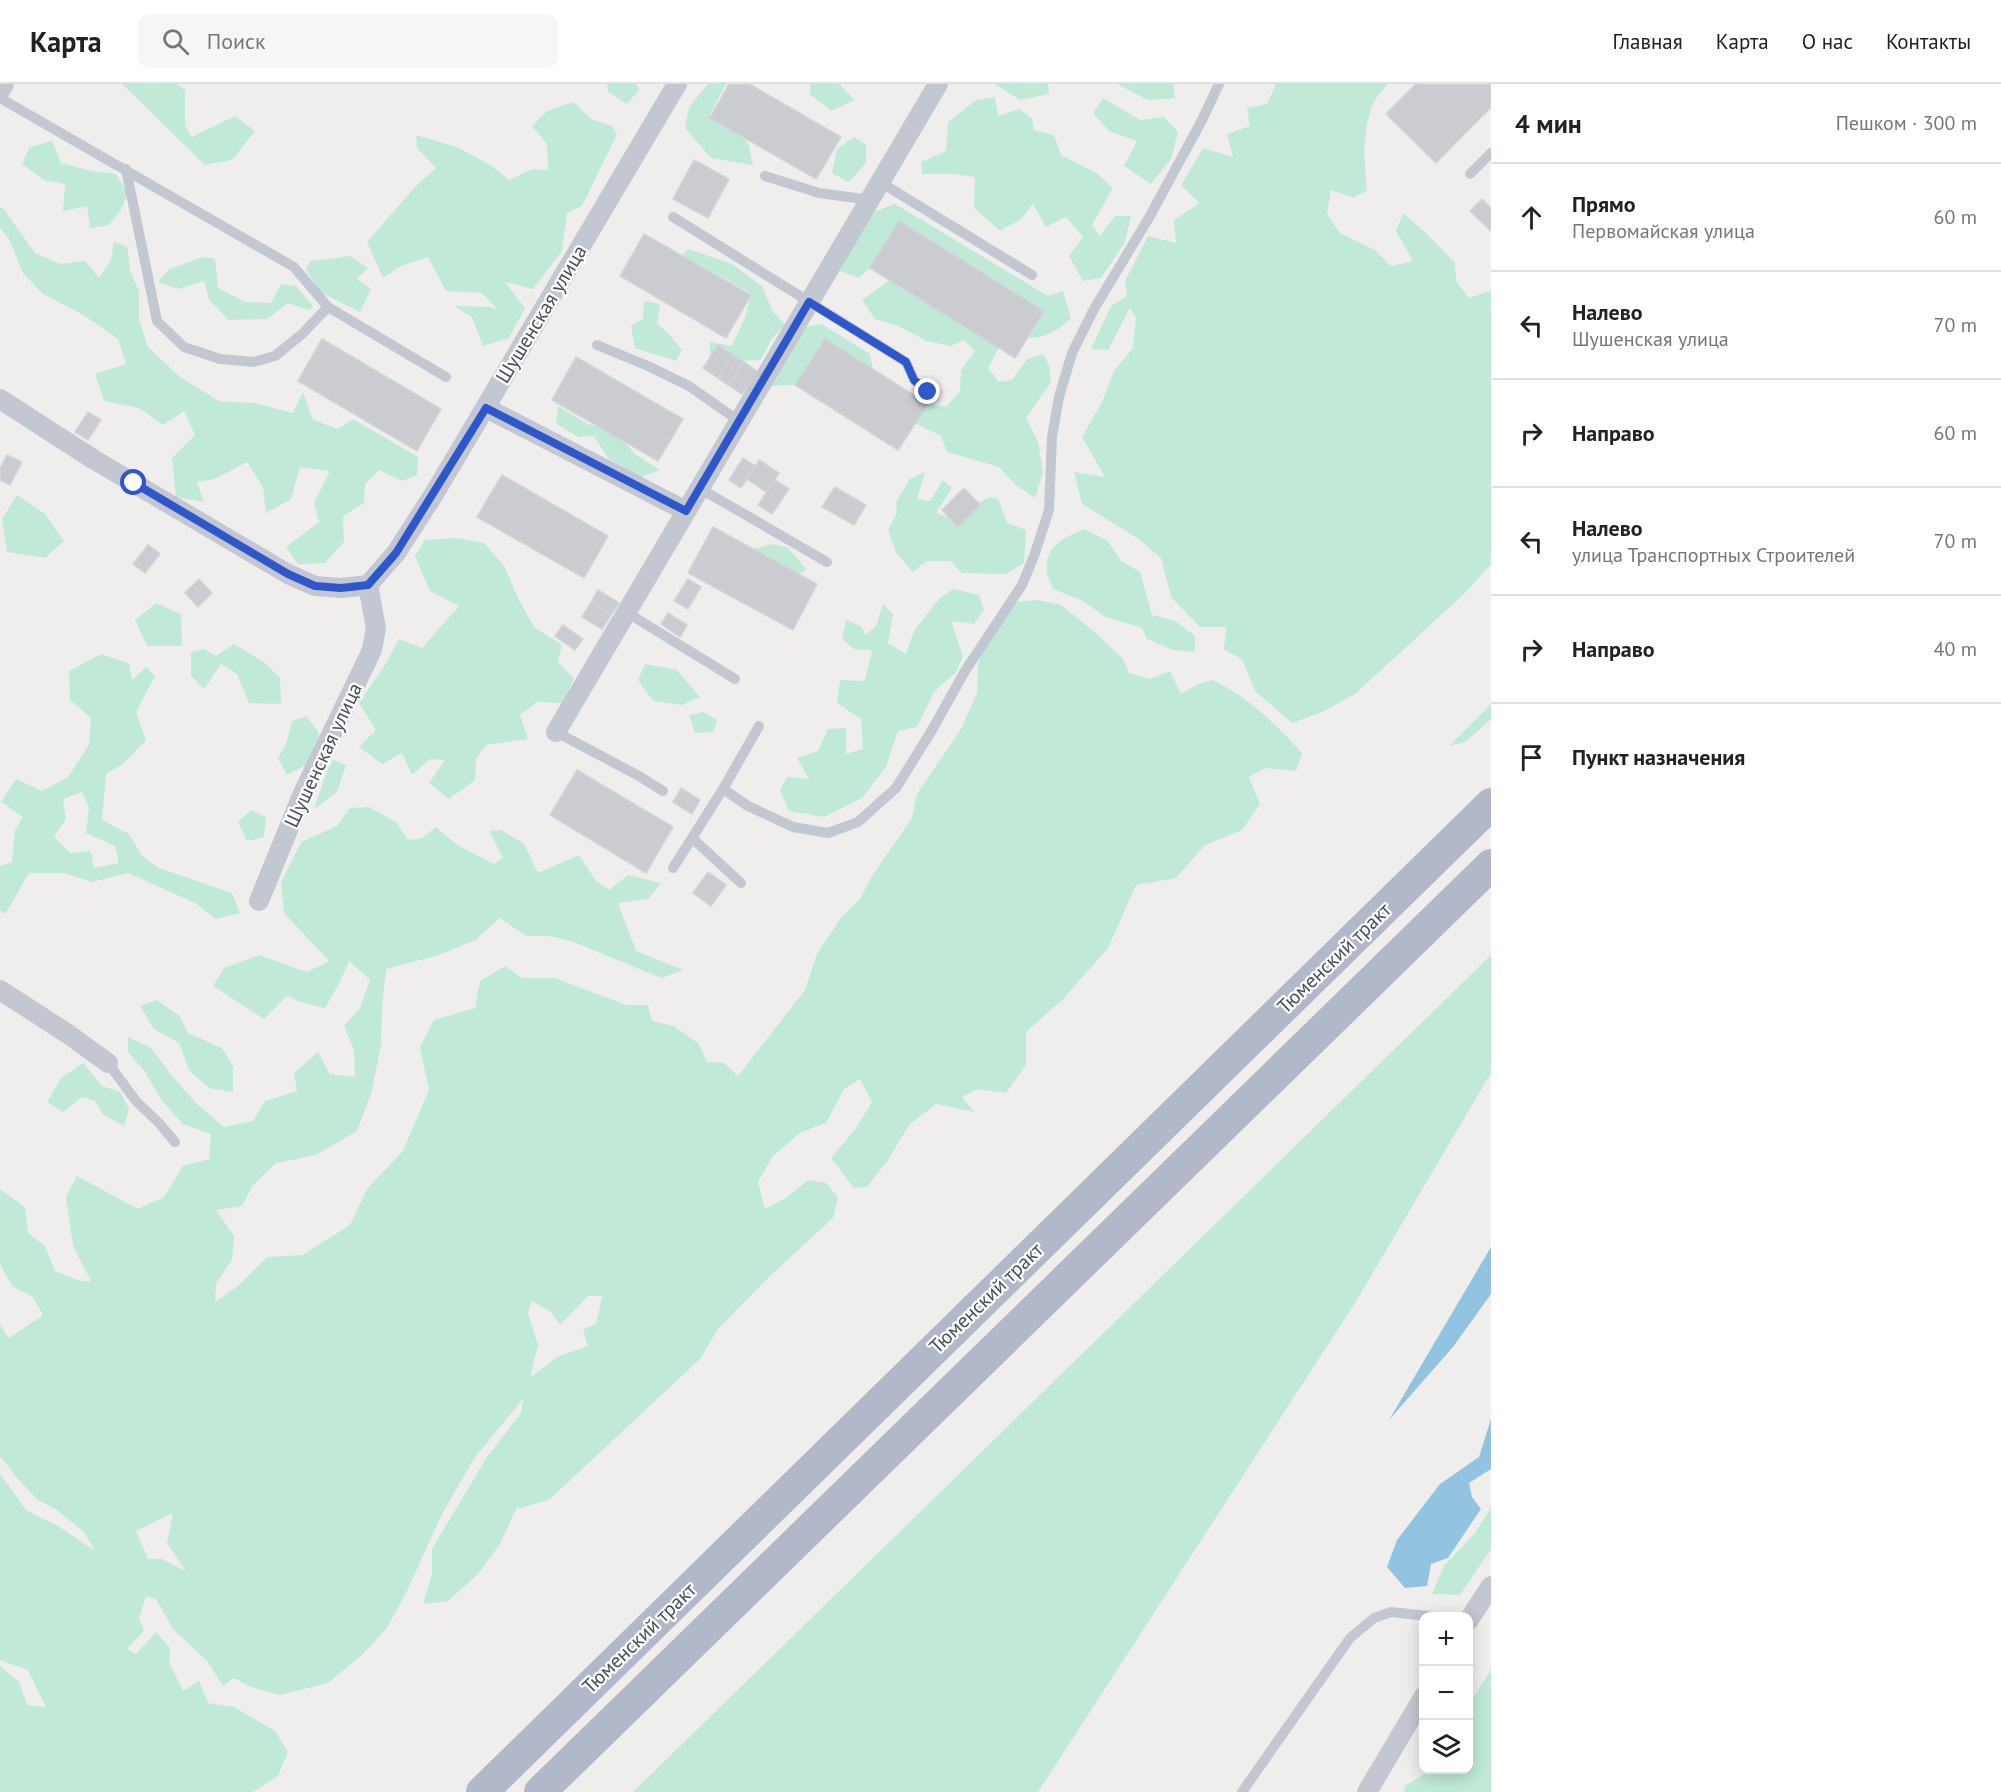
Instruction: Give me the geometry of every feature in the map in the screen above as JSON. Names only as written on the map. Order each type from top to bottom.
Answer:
[{"type":"main road","name":"Тюменский тракт","points":[[482,1792],[1491,804]]},
{"type":"main road","name":"Тюменский тракт","points":[[540,1792],[1491,865]]},
{"type":"street","points":[[0,91],[4,84]]},
{"type":"street","name":"Шушенская улица","points":[[259,901],[303,793],[372,650],[376,628],[368,585],[396,553],[486,408],[677,84]]},
{"type":"street","points":[[556,732],[938,84]]},
{"type":"street","points":[[0,399],[93,459],[288,574],[315,586],[341,588],[368,585]]},
{"type":"street","points":[[486,408],[686,511]]},
{"type":"street","points":[[0,990],[108,1063]]},
{"type":"street","points":[[1473,1613],[1491,1586]]},
{"type":"street","points":[[1367,1792],[1419,1704]]},
{"type":"lane","points":[[723,789],[748,806],[793,827],[828,833],[858,822],[896,788],[965,671],[1022,585],[1049,510],[1052,437],[1059,397],[1072,353],[1094,309],[1150,216],[1219,84]]},
{"type":"lane","points":[[0,98],[294,267],[328,307],[446,377]]},
{"type":"lane","points":[[1470,174],[1491,153]]},
{"type":"lane","points":[[126,169],[157,321],[184,347],[220,359],[254,362],[275,356],[302,334],[328,307]]},
{"type":"lane","points":[[765,176],[819,193],[870,200]]},
{"type":"lane","points":[[880,182],[1032,275]]},
{"type":"lane","points":[[673,218],[906,362],[914,380],[928,392]]},
{"type":"lane","points":[[597,345],[689,386],[739,421]]},
{"type":"lane","points":[[699,488],[827,562]]},
{"type":"lane","points":[[626,612],[735,679]]},
{"type":"lane","points":[[673,868],[723,789],[759,726]]},
{"type":"lane","points":[[556,732],[663,791]]},
{"type":"lane","points":[[692,838],[741,883]]},
{"type":"lane","points":[[108,1063],[136,1101],[159,1123],[174,1142]]},
{"type":"lane","points":[[1242,1792],[1350,1638],[1374,1618],[1390,1612],[1419,1616]]},
{"type":"green space","points":[[122,84],[177,84],[185,90],[185,126],[192,137],[235,116],[255,131],[232,160],[205,165]]},
{"type":"green space","points":[[607,84],[636,84],[639,90],[627,104],[608,92]]},
{"type":"green space","points":[[708,84],[726,84],[710,115],[730,121],[749,145],[753,165],[711,158],[685,128],[689,107]]},
{"type":"green space","points":[[810,84],[839,84],[855,100],[831,111],[810,94]]},
{"type":"green space","points":[[995,84],[1048,84],[1049,94],[1020,100]]},
{"type":"green space","points":[[1117,84],[1173,84],[1175,98],[1148,100]]},
{"type":"green space","points":[[1276,84],[1387,84],[1369,114],[1365,136],[1367,190],[1354,198],[1331,190],[1327,214],[1340,233],[1375,250],[1391,266],[1413,261],[1396,231],[1403,213],[1455,263],[1456,281],[1469,298],[1491,291],[1491,564],[1464,594],[1355,694],[1322,712],[1292,723],[1255,691],[1242,659],[1224,650],[1226,627],[1200,627],[1171,597],[1161,558],[1139,539],[1082,504],[1074,472],[1105,477],[1082,437],[1102,402],[1114,371],[1133,348],[1136,318],[1130,308],[1108,350],[1091,349],[1111,306],[1127,296],[1125,281],[1148,236],[1176,243],[1174,220],[1199,203],[1181,185],[1203,148],[1233,157],[1227,134],[1250,126],[1247,108],[1267,104]]},
{"type":"green space","points":[[995,97],[998,116],[1019,109],[1032,118],[1034,130],[1054,135],[1061,155],[1098,174],[1113,188],[1092,225],[1100,236],[1115,216],[1131,216],[1125,242],[1101,278],[1083,281],[1069,256],[1083,237],[1066,217],[1046,227],[1033,204],[1021,219],[1000,231],[974,208],[975,177],[954,174],[922,174],[921,162],[946,151],[948,122],[976,100]]},
{"type":"green space","points":[[1103,98],[1140,120],[1164,117],[1178,132],[1171,159],[1151,184],[1124,166],[1137,141],[1109,131],[1093,113]]},
{"type":"green space","points":[[574,102],[591,119],[612,126],[617,134],[582,206],[567,213],[562,251],[533,289],[505,282],[525,308],[509,338],[483,346],[472,317],[454,306],[491,307],[498,310],[482,293],[446,291],[428,257],[399,267],[383,278],[367,242],[415,187],[436,168],[417,148],[416,135],[459,148],[492,166],[509,180],[532,169],[548,170],[547,144],[532,126],[547,111]]},
{"type":"green space","points":[[854,137],[866,145],[866,163],[849,182],[832,173],[837,149]]},
{"type":"green space","points":[[52,141],[61,163],[116,174],[128,193],[122,208],[109,225],[90,228],[87,206],[63,211],[65,184],[44,180],[22,164],[30,147]]},
{"type":"green space","points":[[895,204],[1048,296],[1063,291],[1071,318],[1051,333],[1027,338],[1044,311],[899,221],[870,268],[859,278],[840,271],[871,213]]},
{"type":"green space","points":[[0,207],[35,253],[60,264],[85,261],[99,278],[111,260],[114,242],[127,246],[130,270],[139,291],[139,319],[148,347],[180,377],[219,401],[254,403],[293,413],[303,392],[313,420],[338,429],[353,419],[418,457],[417,475],[402,481],[379,470],[365,484],[364,503],[343,516],[344,542],[325,563],[298,564],[286,547],[319,522],[314,503],[330,471],[300,467],[291,499],[266,513],[263,487],[247,462],[215,479],[197,482],[204,502],[176,497],[172,458],[195,435],[184,411],[163,425],[139,408],[104,401],[95,374],[126,364],[118,339],[85,316],[42,293],[23,273],[9,239],[0,228]]},
{"type":"green space","points":[[688,249],[732,264],[762,286],[772,310],[785,325],[771,340],[761,360],[717,362],[710,355],[710,342],[732,346],[746,315],[751,293],[682,255]]},
{"type":"green space","points":[[351,256],[368,268],[357,279],[371,289],[360,312],[320,292],[306,269],[310,261]]},
{"type":"green space","points":[[202,257],[215,259],[218,288],[245,302],[271,303],[281,284],[296,286],[313,306],[309,310],[288,303],[267,319],[228,320],[209,299],[204,281],[178,289],[158,282],[168,270]]},
{"type":"green space","points":[[890,280],[999,347],[988,368],[999,382],[1012,380],[1027,359],[1043,354],[1049,365],[1051,382],[1026,418],[1038,442],[1043,472],[1035,498],[1016,485],[999,467],[947,452],[941,436],[915,423],[928,404],[946,407],[960,391],[961,370],[975,351],[964,340],[951,346],[927,341],[898,326],[875,319],[862,300]]},
{"type":"green space","points":[[644,301],[660,304],[657,324],[682,350],[676,361],[635,348],[631,326],[643,319]]},
{"type":"green space","points":[[821,324],[870,354],[873,370],[825,339],[795,385],[771,386],[804,327]]},
{"type":"green space","points":[[558,406],[588,424],[616,432],[635,454],[660,470],[640,478],[608,458],[594,436],[578,437],[556,424]]},
{"type":"green space","points":[[925,472],[917,499],[930,501],[943,480],[952,488],[936,513],[956,520],[990,497],[998,499],[1007,523],[1026,530],[1024,563],[1006,574],[962,573],[950,561],[926,561],[913,572],[896,553],[888,530],[897,513],[896,502],[910,479]]},
{"type":"green space","points":[[17,495],[45,514],[64,541],[45,558],[7,552],[2,519]]},
{"type":"green space","points":[[1084,529],[1108,541],[1121,561],[1140,572],[1152,615],[1175,621],[1195,636],[1195,652],[1173,650],[1147,639],[1142,628],[1105,617],[1083,601],[1053,589],[1047,572],[1049,554],[1058,543]]},
{"type":"green space","points":[[455,538],[484,543],[504,566],[534,627],[562,645],[558,662],[574,678],[563,703],[537,702],[520,715],[528,739],[486,745],[476,759],[475,780],[449,799],[429,783],[445,760],[430,759],[412,775],[402,753],[382,764],[359,747],[376,730],[359,703],[385,665],[399,639],[422,648],[459,606],[430,591],[415,556],[425,540]]},
{"type":"green space","points":[[773,544],[787,547],[807,570],[798,574],[753,549]]},
{"type":"green space","points":[[953,589],[979,595],[984,610],[974,624],[951,621],[963,656],[956,672],[934,692],[917,727],[898,731],[886,767],[862,798],[824,817],[789,811],[780,790],[787,777],[809,779],[797,758],[818,751],[828,729],[846,728],[846,754],[863,749],[861,719],[837,703],[840,680],[865,681],[872,650],[854,649],[842,639],[846,620],[861,626],[866,635],[876,626],[883,604],[893,614],[888,643],[906,654],[914,631],[939,599]]},
{"type":"green space","points":[[1038,600],[1061,605],[1123,659],[1129,673],[1150,679],[1170,671],[1181,694],[1196,685],[1212,680],[1237,694],[1260,712],[1302,753],[1296,771],[1265,768],[1249,777],[1260,804],[1242,830],[1205,845],[1176,878],[1136,885],[1108,948],[1063,999],[1026,1032],[1026,1065],[1006,1093],[977,1089],[962,1097],[974,1112],[936,1104],[909,1125],[888,1160],[867,1187],[854,1188],[831,1158],[854,1131],[872,1102],[860,1079],[844,1089],[826,1123],[801,1132],[773,1156],[758,1182],[765,1209],[786,1198],[808,1180],[826,1183],[838,1197],[833,1218],[770,1276],[718,1329],[700,1359],[549,1500],[516,1509],[500,1544],[478,1574],[448,1601],[423,1604],[432,1574],[432,1549],[487,1457],[521,1413],[523,1399],[475,1457],[442,1514],[407,1591],[387,1628],[363,1654],[328,1683],[280,1695],[251,1687],[234,1678],[223,1686],[207,1661],[173,1629],[156,1599],[146,1596],[139,1618],[144,1631],[127,1649],[136,1654],[156,1632],[170,1648],[169,1662],[183,1691],[199,1681],[208,1703],[234,1707],[275,1731],[288,1752],[278,1776],[253,1792],[0,1792],[0,1666],[19,1682],[27,1705],[46,1707],[28,1670],[0,1660],[0,1474],[27,1511],[58,1526],[95,1551],[85,1533],[57,1510],[37,1499],[0,1456],[0,1325],[9,1338],[43,1315],[33,1297],[12,1286],[0,1264],[0,1189],[25,1207],[28,1233],[45,1246],[55,1271],[80,1281],[91,1281],[73,1246],[66,1197],[77,1176],[138,1209],[164,1197],[183,1166],[209,1159],[211,1134],[183,1124],[162,1101],[145,1072],[128,1052],[128,1037],[151,1048],[197,1104],[224,1127],[253,1121],[265,1101],[297,1091],[294,1073],[318,1052],[330,1074],[355,1077],[354,1051],[344,1026],[360,1008],[370,980],[349,961],[325,1008],[300,1002],[287,996],[264,1019],[213,986],[224,968],[259,955],[307,972],[329,961],[284,913],[281,882],[301,842],[337,826],[350,808],[369,807],[396,822],[408,840],[422,838],[436,827],[457,845],[494,864],[503,858],[489,831],[501,830],[524,844],[538,873],[579,855],[596,881],[609,890],[628,875],[661,883],[648,899],[618,903],[636,951],[684,970],[661,978],[571,941],[548,936],[526,936],[500,918],[475,940],[439,955],[386,969],[381,1045],[371,1094],[357,1131],[316,1155],[276,1163],[253,1185],[242,1206],[216,1210],[234,1236],[232,1260],[216,1283],[215,1302],[238,1286],[267,1257],[302,1255],[350,1225],[367,1189],[403,1151],[429,1090],[420,1047],[434,1020],[475,1008],[480,981],[505,966],[522,978],[555,978],[626,1005],[648,1005],[652,1021],[674,1026],[699,1044],[707,1062],[724,1063],[738,1076],[805,990],[817,954],[840,919],[860,899],[872,876],[912,818],[917,794],[961,729],[977,693],[978,664],[989,633],[1016,602]],"holes":[[[588,1296],[602,1296],[596,1324],[583,1329],[588,1346],[557,1357],[530,1378],[538,1345],[528,1313],[532,1301],[552,1313],[560,1325]],[[173,1513],[167,1543],[186,1571],[162,1559],[148,1559],[136,1531]]]},
{"type":"green space","points":[[156,603],[181,614],[182,646],[147,646],[135,620]]},
{"type":"green space","points":[[234,644],[264,662],[280,678],[281,704],[249,703],[237,674],[221,664],[204,689],[191,676],[191,652],[204,649],[216,656]]},
{"type":"green space","points":[[101,654],[129,663],[132,680],[146,667],[155,676],[136,712],[146,740],[123,764],[106,774],[102,820],[129,834],[142,856],[159,868],[232,893],[240,913],[215,919],[197,904],[128,873],[92,882],[64,873],[29,873],[6,913],[0,911],[0,866],[12,862],[15,830],[23,817],[1,802],[16,779],[42,791],[68,777],[89,745],[91,718],[70,700],[69,671]],"holes":[[[82,792],[89,808],[86,833],[115,846],[119,863],[94,868],[91,851],[70,853],[54,837],[66,819],[63,799]]]},
{"type":"green space","points":[[645,664],[677,670],[700,697],[682,705],[653,701],[638,680]]},
{"type":"green space","points":[[1491,704],[1491,719],[1465,742],[1449,746]]},
{"type":"green space","points":[[703,712],[717,720],[713,732],[695,733],[689,715]]},
{"type":"green space","points":[[306,716],[319,733],[314,761],[287,775],[278,758],[286,744],[292,721]]},
{"type":"green space","points":[[333,760],[346,765],[337,792],[314,809],[327,771]]},
{"type":"green space","points":[[251,810],[266,817],[264,837],[247,841],[238,822]]},
{"type":"green space","points":[[1491,955],[1491,1073],[1355,1303],[1038,1792],[633,1792]]},
{"type":"green space","points":[[156,1000],[179,1015],[188,1033],[222,1048],[233,1066],[233,1092],[209,1088],[189,1070],[179,1043],[154,1029],[140,1006]]},
{"type":"green space","points":[[83,1063],[102,1086],[120,1092],[129,1109],[124,1126],[103,1114],[95,1101],[82,1097],[63,1112],[47,1102],[61,1078]]},
{"type":"green space","points":[[1491,1508],[1491,1549],[1460,1595],[1432,1594],[1444,1566],[1475,1533]]},
{"type":"green space","points":[[1491,1670],[1491,1792],[1404,1792],[1405,1786],[1424,1774],[1473,1774],[1473,1698]]},
{"type":"water","points":[[1491,1247],[1491,1294],[1453,1347],[1389,1420]]},
{"type":"water","points":[[1491,1419],[1491,1469],[1469,1483],[1472,1497],[1481,1509],[1448,1558],[1431,1564],[1427,1586],[1405,1588],[1387,1567],[1397,1540],[1440,1484],[1479,1457]]},
{"type":"building","points":[[729,84],[749,84],[841,137],[816,179],[710,118]]},
{"type":"building","points":[[1416,84],[1491,84],[1491,107],[1436,163],[1386,114]]},
{"type":"building","points":[[694,160],[729,179],[708,218],[673,199]]},
{"type":"building","points":[[1482,199],[1491,208],[1491,231],[1470,211]]},
{"type":"building","points":[[899,221],[1044,311],[1015,358],[870,268]]},
{"type":"building","points":[[644,234],[751,295],[726,338],[620,276]]},
{"type":"building","points":[[322,339],[441,409],[417,451],[298,381]]},
{"type":"building","points":[[825,339],[928,404],[898,450],[795,385]]},
{"type":"building","points":[[718,345],[733,355],[718,378],[703,368]]},
{"type":"building","points":[[733,355],[744,362],[728,385],[718,378]]},
{"type":"building","points":[[576,357],[683,419],[658,461],[552,400]]},
{"type":"building","points":[[744,362],[758,372],[742,394],[728,385]]},
{"type":"building","points":[[88,412],[101,420],[88,440],[75,432]]},
{"type":"building","points":[[7,455],[22,462],[10,485],[0,480],[0,468]]},
{"type":"building","points":[[743,458],[755,466],[741,488],[729,480]]},
{"type":"building","points":[[759,460],[779,473],[766,492],[747,479]]},
{"type":"building","points":[[502,475],[608,536],[584,578],[477,517]]},
{"type":"building","points":[[775,480],[789,489],[772,514],[758,505]]},
{"type":"building","points":[[835,487],[866,505],[854,525],[822,507]]},
{"type":"building","points":[[964,488],[980,505],[958,527],[942,510]]},
{"type":"building","points":[[713,527],[817,584],[793,630],[688,573]]},
{"type":"building","points":[[148,545],[160,554],[145,573],[133,564]]},
{"type":"building","points":[[199,579],[212,593],[198,607],[185,593]]},
{"type":"building","points":[[688,579],[701,587],[688,609],[674,601]]},
{"type":"building","points":[[598,590],[619,603],[611,615],[591,602]]},
{"type":"building","points":[[591,602],[611,615],[602,629],[582,617]]},
{"type":"building","points":[[668,613],[687,625],[680,637],[661,624]]},
{"type":"building","points":[[563,625],[583,639],[575,650],[555,636]]},
{"type":"building","points":[[577,770],[673,827],[646,873],[550,815]]},
{"type":"building","points":[[681,788],[700,800],[692,814],[673,802]]},
{"type":"building","points":[[708,872],[726,885],[711,906],[693,893]]},
{"type":"route","points":[[134,483],[288,574],[315,586],[341,588],[368,585],[396,553],[486,408],[686,511],[809,302],[906,362],[914,380],[928,392]]}]
